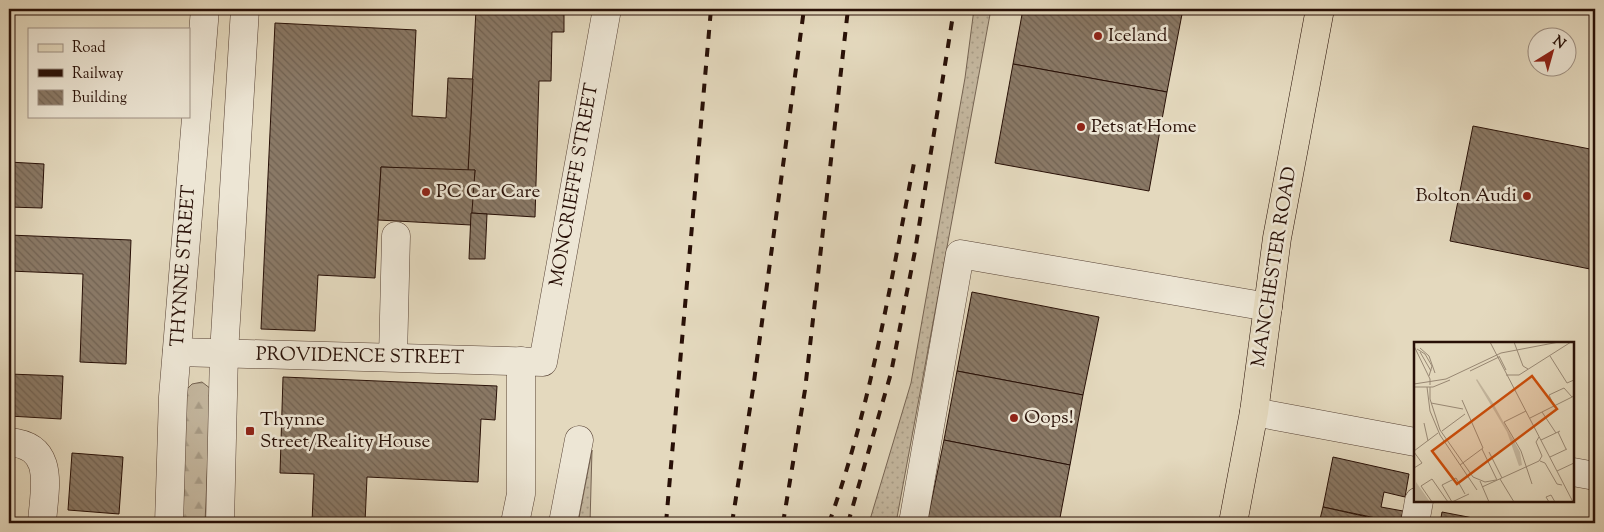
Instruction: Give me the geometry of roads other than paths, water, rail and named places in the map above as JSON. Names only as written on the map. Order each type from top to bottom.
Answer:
[{"type":"main road","name":"MANCHESTER ROAD","points":[[1233,523],[1254,412],[1277,238],[1320,9]]},
{"type":"street","name":"THYNNE STREET","points":[[169,523],[177,352],[205,9]]},
{"type":"street","points":[[220,523],[224,353],[245,9]]},
{"type":"street","name":"MONCRIEFFE STREET","points":[[515,523],[521,494],[532,361],[607,9]]},
{"type":"street","points":[[393,357],[396,236]]},
{"type":"street","points":[[913,523],[960,254],[1268,306]]},
{"type":"street","name":"PROVIDENCE STREET","points":[[177,352],[532,361]]},
{"type":"street","points":[[1254,412],[1414,442]]},
{"type":"street","points":[[563,523],[579,440]]},
{"type":"street","points":[[9,442],[30,448],[40,457],[45,468],[42,523]]},
{"type":"street","points":[[1574,472],[1595,476]]},
{"type":"street","points":[[1415,523],[1419,502]]},
{"type":"railway","points":[[666,523],[711,9]]},
{"type":"railway","points":[[732,523],[753,389],[804,9]]},
{"type":"railway","points":[[783,523],[805,390],[848,9]]},
{"type":"railway","points":[[848,523],[891,373],[915,251],[954,9]]},
{"type":"railway","points":[[829,523],[857,435],[868,390],[888,300],[914,163]]},
{"type":"place","name":"Iceland","points":[[1098,36]]},
{"type":"place","name":"Pets at Home","points":[[1081,127]]},
{"type":"place","name":"PC Car Care","points":[[426,192]]},
{"type":"place","name":"Bolton Audi","points":[[1527,196]]},
{"type":"place","name":"Oops!","points":[[1014,418]]},
{"type":"place","name":"Thynne Street/Reality House","points":[[250,431]]}]
